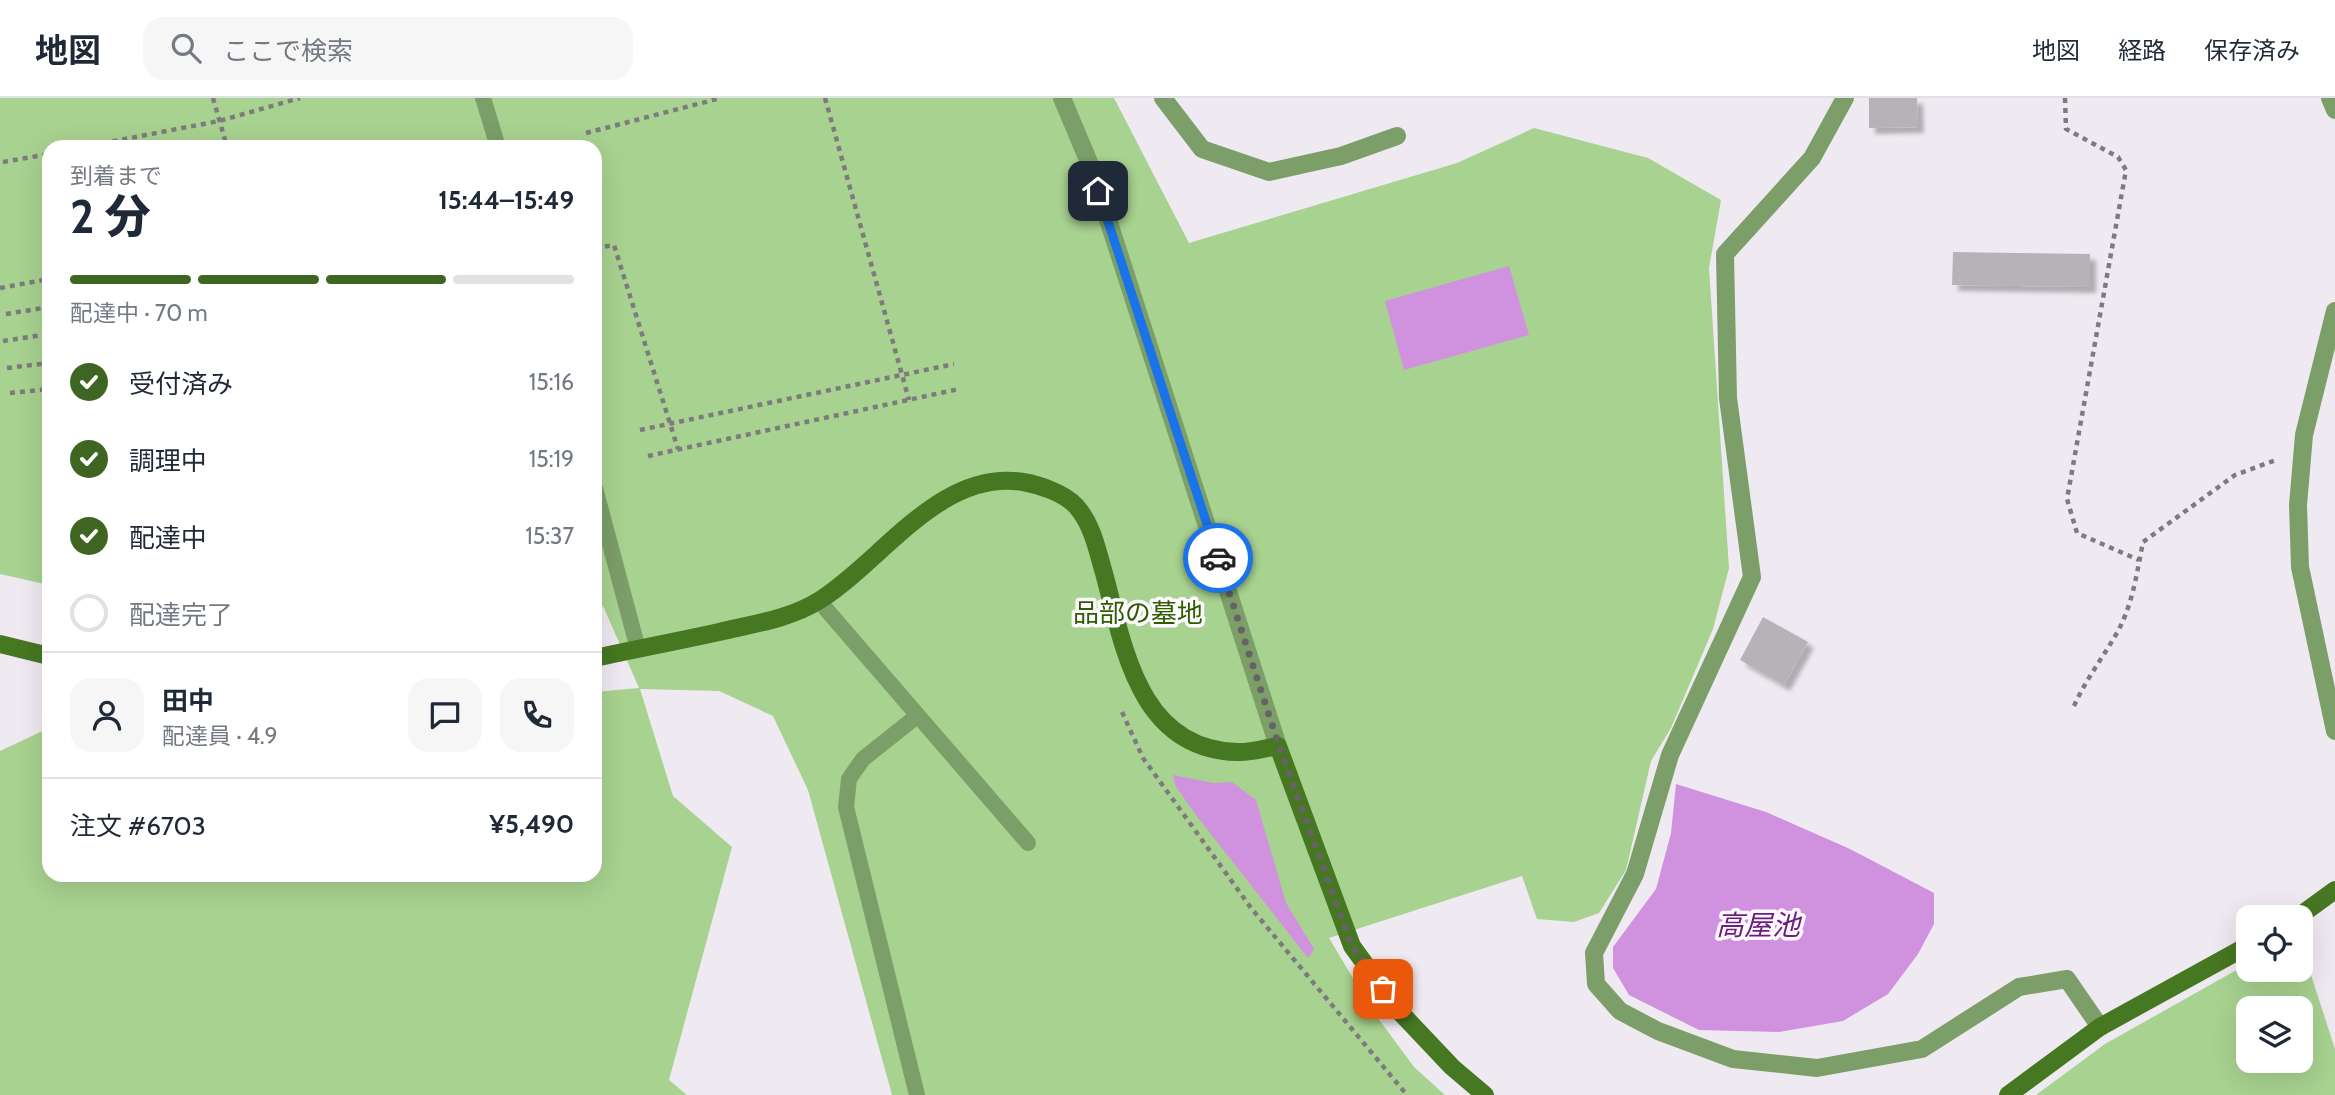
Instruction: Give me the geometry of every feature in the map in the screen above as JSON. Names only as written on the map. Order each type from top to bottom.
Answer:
[{"type":"street","points":[[1062,98],[1091,167],[1279,746],[1352,946],[1399,1011],[1451,1067],[1485,1095]]},
{"type":"street","points":[[1163,98],[1202,149],[1269,173],[1341,156],[1398,136]]},
{"type":"street","points":[[1845,98],[1812,158],[1725,254],[1728,398],[1752,577],[1670,755],[1635,874],[1594,953],[1596,984],[1620,1011],[1658,1031],[1720,1055],[1733,1059],[1818,1068],[1922,1049],[2019,987],[2067,979],[2099,1027]]},
{"type":"street","points":[[2330,98],[2335,110]]},
{"type":"street","points":[[2335,311],[2304,435],[2298,505],[2300,567],[2335,731]]},
{"type":"street","points":[[602,657],[776,619],[819,601],[946,497],[985,482],[1023,482],[1051,490],[1075,504],[1092,530],[1127,660],[1144,699],[1168,726],[1197,746],[1237,752],[1279,746]]},
{"type":"street","points":[[0,644],[42,654]]},
{"type":"street","points":[[2313,906],[2335,890]]},
{"type":"street","points":[[2008,1095],[2099,1027],[2236,952]]},
{"type":"lane","points":[[483,98],[496,140]]},
{"type":"lane","points":[[602,514],[638,649]]},
{"type":"lane","points":[[819,601],[1028,843]]},
{"type":"lane","points":[[917,716],[863,759],[849,779],[846,807],[917,1095]]},
{"type":"path","points":[[213,98],[225,140]]},
{"type":"path","points":[[120,140],[219,121],[300,98]]},
{"type":"path","points":[[586,133],[721,98]]},
{"type":"path","points":[[825,98],[909,400]]},
{"type":"path","points":[[2065,98],[2066,129],[2118,156],[2126,170],[2067,499],[2077,533],[2139,560]]},
{"type":"path","points":[[3,162],[42,155]]},
{"type":"path","points":[[602,247],[614,245],[678,449]]},
{"type":"path","points":[[0,288],[42,280]]},
{"type":"path","points":[[6,314],[42,308]]},
{"type":"path","points":[[3,341],[42,335]]},
{"type":"path","points":[[7,368],[42,364]]},
{"type":"path","points":[[640,430],[954,364]]},
{"type":"path","points":[[648,456],[959,389]]},
{"type":"path","points":[[10,393],[42,390]]},
{"type":"path","points":[[2074,706],[2081,689],[2118,630],[2132,598],[2143,542],[2235,475],[2303,450]]},
{"type":"path","points":[[1117,702],[1143,758],[1251,908],[1407,1095]]},
{"type":"green space","name":"品部の墓地","points":[[0,98],[1114,98],[1189,243],[1457,163],[1534,128],[1648,158],[1721,200],[1709,268],[1729,568],[1713,629],[1671,728],[1651,761],[1626,870],[1599,913],[1574,922],[1537,919],[1522,876],[1329,938],[1372,1010],[1414,1067],[1445,1095],[892,1095],[808,790],[773,716],[719,691],[640,689],[673,796],[732,847],[669,1080],[687,1095],[0,1095],[0,751],[42,731],[42,882],[602,882],[602,691],[639,688],[602,606],[602,140],[42,140],[42,583],[0,574]]},
{"type":"green space","points":[[2236,970],[2236,982],[2313,981],[2335,1049],[2335,1095],[2036,1095],[2105,1044]]},
{"type":"water","points":[[1509,266],[1529,335],[1404,370],[1385,301]]},
{"type":"water","points":[[1173,775],[1213,783],[1232,782],[1256,800],[1286,903],[1314,949],[1308,958],[1196,815],[1175,785]]},
{"type":"water","name":"高屋池","points":[[1676,784],[1766,812],[1850,849],[1934,893],[1934,924],[1918,954],[1888,994],[1843,1021],[1779,1032],[1699,1030],[1629,995],[1613,968],[1613,947],[1656,889],[1671,833]]},
{"type":"building","points":[[1869,98],[1917,98],[1918,127],[1869,128]]},
{"type":"building","points":[[1953,252],[2090,254],[2090,287],[1952,285]]},
{"type":"building","points":[[1763,617],[1808,642],[1784,685],[1740,660]]},
{"type":"way so far","points":[[1218,558],[1279,746],[1352,946],[1383,989]]},
{"type":"route","points":[[1098,191],[1218,558]]}]
